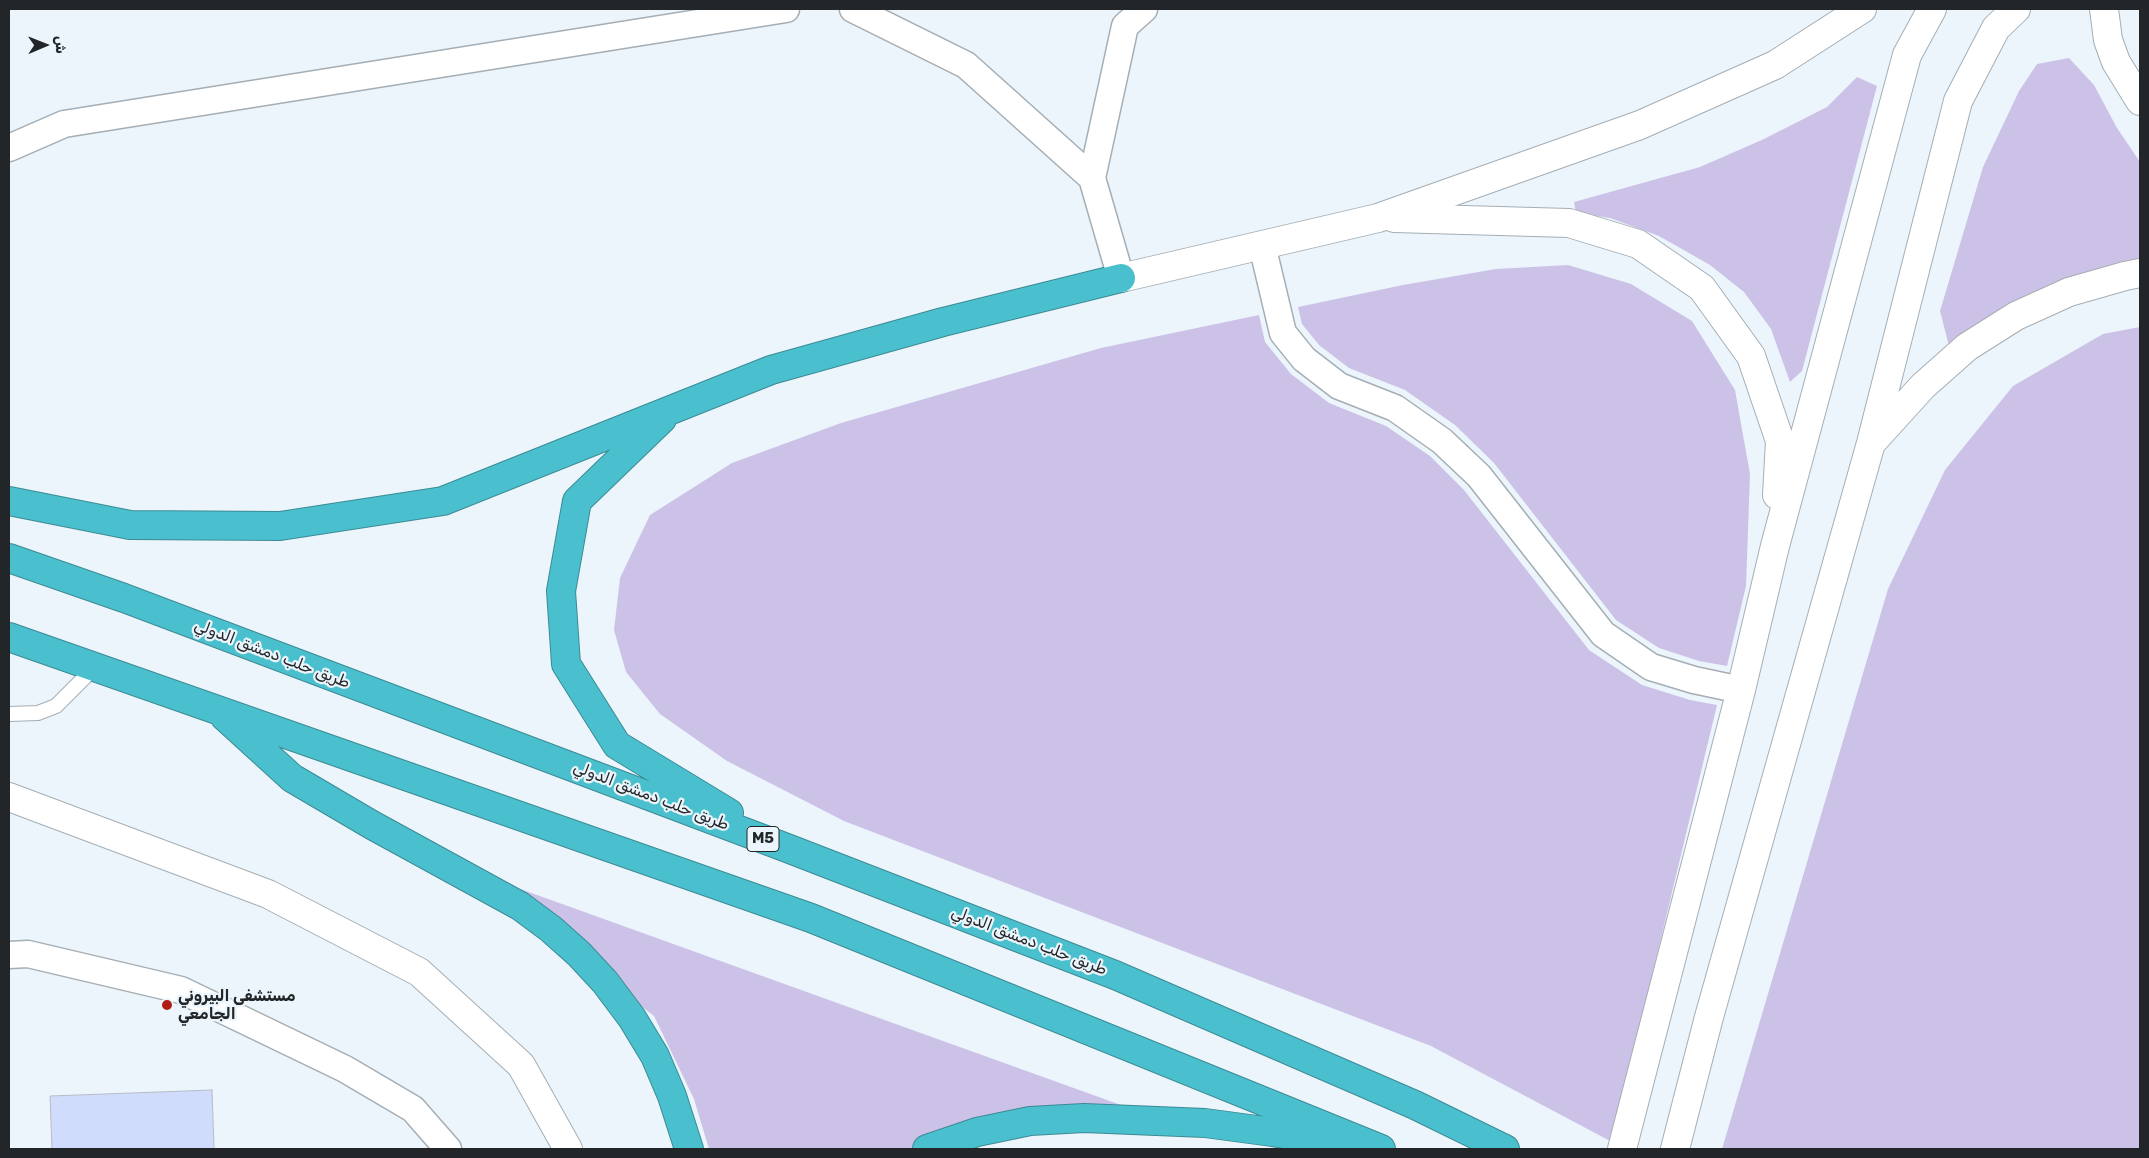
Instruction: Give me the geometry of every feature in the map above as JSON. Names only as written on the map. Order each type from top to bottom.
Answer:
[{"type":"highway","points":[[9,501],[130,525],[280,526],[443,501],[771,370],[944,322],[1121,278]]},
{"type":"highway","points":[[672,409],[577,501],[561,591],[566,664],[616,745],[787,848]]},
{"type":"highway","name":"طريق حلب دمشق الدولي","points":[[9,558],[124,598],[787,848],[1115,975],[1415,1105],[1505,1149]]},
{"type":"highway","points":[[9,637],[811,918],[1381,1149]]},
{"type":"highway","points":[[217,709],[292,778],[372,825],[520,906],[551,929],[579,954],[605,982],[654,1056],[672,1096],[689,1149]]},
{"type":"highway","points":[[927,1149],[977,1132],[1030,1121],[1084,1118],[1205,1123],[1272,1132],[1364,1149]]},
{"type":"main road","points":[[1121,278],[1378,218],[1640,125],[1775,65],[1862,9]]},
{"type":"main road","points":[[1622,1149],[1658,1004],[1741,690],[1775,546],[1906,55],[1932,9]]},
{"type":"main road","points":[[1675,1149],[1709,1018],[1871,443],[1958,101],[1996,28],[2016,9]]},
{"type":"main road","points":[[2104,9],[2108,40],[2116,62],[2140,101]]},
{"type":"main road","points":[[1378,218],[1569,223],[1638,244],[1702,288],[1751,356],[1780,441],[1775,546]]},
{"type":"main road","points":[[1871,443],[1923,386],[1967,347],[2016,316],[2069,292],[2125,276],[2140,274]]},
{"type":"main road","points":[[9,797],[268,894],[419,972],[521,1065],[568,1149]]},
{"type":"street","points":[[9,148],[64,124],[786,9]]},
{"type":"street","points":[[853,9],[966,65],[1092,178]]},
{"type":"street","points":[[1121,278],[1092,178],[1125,26],[1144,9]]},
{"type":"street","points":[[1262,245],[1283,333],[1304,359],[1339,386],[1395,408],[1442,441],[1479,476],[1603,634],[1651,667],[1694,680],[1741,690]]},
{"type":"street","points":[[9,955],[28,954],[181,990],[345,1069],[413,1110],[448,1149]]},
{"type":"lane","points":[[9,714],[38,713],[56,706],[94,667]]},
{"type":"shaded area","points":[[2069,58],[2094,85],[2117,128],[2140,162],[2140,267],[2026,309],[1997,345],[1968,357],[1949,346],[1940,311],[1983,167],[2019,91],[2037,64]]},
{"type":"shaded area","points":[[1857,77],[1877,86],[1802,371],[1790,382],[1771,329],[1744,292],[1710,265],[1659,236],[1610,218],[1576,213],[1574,202],[1700,167],[1764,139],[1827,107]]},
{"type":"shaded area","points":[[1568,265],[1631,284],[1692,321],[1735,390],[1750,474],[1746,586],[1727,666],[1699,661],[1659,648],[1616,620],[1494,463],[1455,425],[1405,390],[1349,368],[1319,345],[1302,324],[1298,307],[1403,285],[1496,269]]},
{"type":"shaded area","points":[[1259,315],[1265,342],[1291,374],[1329,403],[1386,426],[1430,456],[1464,490],[1589,650],[1642,685],[1690,700],[1717,705],[1612,1142],[1431,1046],[844,821],[727,761],[660,714],[626,672],[614,630],[620,578],[650,515],[732,463],[841,423],[1101,348]]},
{"type":"shaded area","points":[[2140,327],[2140,1149],[1722,1149],[1888,589],[1945,470],[2013,386],[2103,334]]},
{"type":"shaded area","points":[[462,868],[1146,1114],[944,1149],[709,1149],[694,1099],[654,1016]]},
{"type":"building","points":[[212,1090],[214,1149],[52,1149],[50,1096]]},
{"type":"place","name":"مستشفى البيروني الجامعي","points":[[167,1005]]}]
